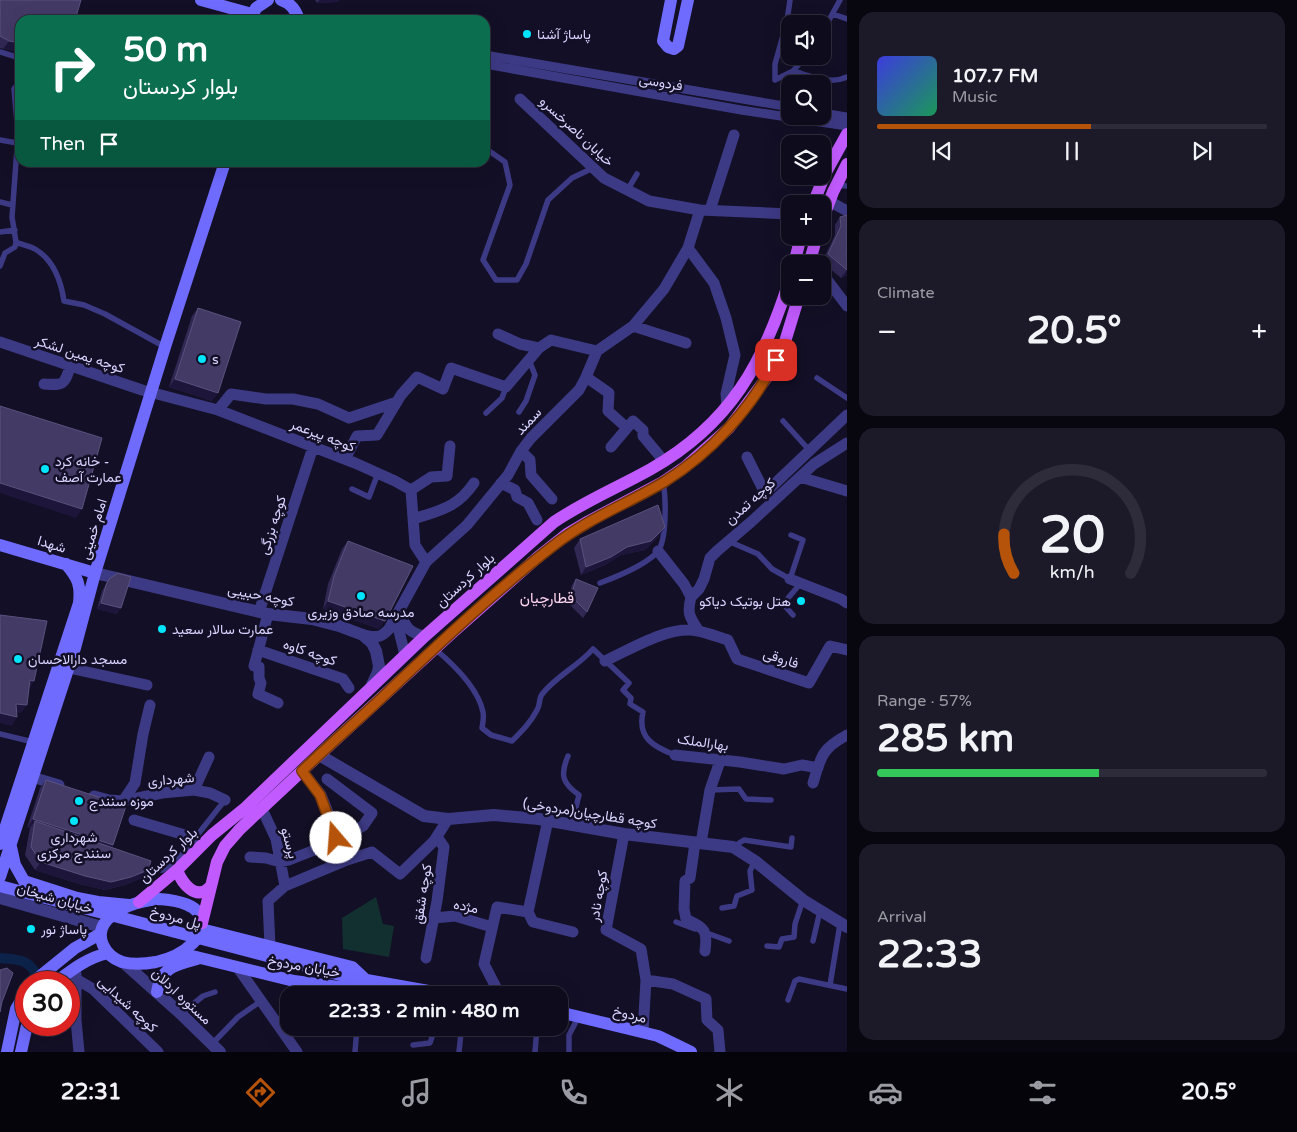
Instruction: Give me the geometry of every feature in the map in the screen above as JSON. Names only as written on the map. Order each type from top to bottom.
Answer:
[{"type":"main road","points":[[200,0],[246,15]]},
{"type":"main road","points":[[253,15],[261,3],[268,0]]},
{"type":"main road","points":[[283,0],[294,8],[297,15]]},
{"type":"main road","points":[[671,0],[663,41],[670,49],[678,46],[688,0]]},
{"type":"main road","points":[[831,159],[847,134]]},
{"type":"main road","points":[[831,200],[842,186],[847,164]]},
{"type":"main road","name":"امام خمینی","points":[[0,877],[5,845],[32,777],[69,668],[95,573],[223,167]]},
{"type":"main road","name":"بلوار کردستان","points":[[134,904],[177,870],[212,835],[244,809],[425,636],[554,522],[578,506],[664,461],[712,425],[749,377],[770,335],[782,305]]},
{"type":"main road","points":[[101,930],[102,945],[108,953],[123,962],[140,964],[172,958],[194,942],[201,926],[217,862],[225,846],[319,754],[538,557],[567,534],[664,482],[685,467],[729,428],[768,376],[784,344],[796,305]]},
{"type":"main road","name":"شهدا","points":[[0,545],[95,573]]},
{"type":"main road","name":"امام خمینی","points":[[5,845],[3,826],[79,603],[79,583],[66,564]]},
{"type":"main road","points":[[5,845],[24,881],[77,898],[98,902],[134,904],[159,899],[186,903],[198,912],[201,926]]},
{"type":"main road","points":[[177,870],[184,885],[189,889],[201,892],[210,887]]},
{"type":"main road","name":"پل مردوخ","points":[[0,886],[344,976],[361,986]]},
{"type":"main road","points":[[47,971],[101,930],[113,915],[134,904]]},
{"type":"main road","name":"خیابان مردوخ","points":[[201,926],[270,947],[352,967],[362,986]]},
{"type":"main road","points":[[78,971],[95,956],[108,953]]},
{"type":"main road","name":"خیابان مردوخ","points":[[180,953],[294,981],[329,986]]},
{"type":"main road","points":[[157,992],[164,972],[171,967],[199,958]]},
{"type":"main road","points":[[7,1052],[15,1014]]},
{"type":"main road","name":"مردوخ","points":[[568,1014],[658,1036],[691,1052]]},
{"type":"main road","points":[[21,1052],[25,1036]]},
{"type":"street","name":"فردوسی","points":[[490,56],[781,105]]},
{"type":"street","name":"فردوسی","points":[[490,65],[723,107],[847,126]]},
{"type":"street","name":"خیابان ناصرخسرو","points":[[520,99],[604,178],[649,201],[705,210],[781,214]]},
{"type":"street","points":[[345,459],[357,436],[377,435],[397,402],[417,377],[443,388],[451,368],[506,387],[539,348],[551,340],[597,350],[633,326],[664,289],[688,248],[734,135]]},
{"type":"street","points":[[831,202],[847,211]]},
{"type":"street","points":[[688,248],[714,283],[726,318],[735,355],[726,394],[726,407]]},
{"type":"street","points":[[831,285],[847,306]]},
{"type":"street","points":[[633,326],[686,342]]},
{"type":"street","points":[[498,334],[520,344],[539,348]]},
{"type":"street","name":"کوچه یمین لشکر","points":[[0,342],[70,367],[151,392]]},
{"type":"street","name":"سمند","points":[[363,635],[384,636],[426,562],[467,525],[508,474],[520,451],[579,390],[597,350]]},
{"type":"street","points":[[44,384],[62,384],[65,382],[70,367]]},
{"type":"street","points":[[586,377],[609,393],[608,411],[630,425],[644,430],[643,436],[664,461]]},
{"type":"street","name":"کوچه پیرعمر","points":[[151,392],[218,410],[345,459],[411,490]]},
{"type":"street","points":[[218,410],[232,394],[293,399],[318,404],[349,418],[397,402]]},
{"type":"street","name":"کوچه تمدن","points":[[748,457],[765,493],[847,414]]},
{"type":"street","points":[[611,447],[630,425]]},
{"type":"street","name":"کوچه تمدن","points":[[692,597],[704,579],[710,558],[727,541],[751,522],[814,464],[847,443]]},
{"type":"street","points":[[426,562],[415,545],[411,490],[431,477],[447,476],[450,446]]},
{"type":"street","name":"کوچه بزرگی","points":[[278,703],[258,694],[261,683],[259,667],[254,666],[263,613],[313,447]]},
{"type":"street","points":[[520,451],[530,460],[531,475],[552,499]]},
{"type":"street","points":[[800,477],[847,491]]},
{"type":"street","points":[[414,519],[455,504],[474,483]]},
{"type":"street","points":[[501,483],[515,490],[517,497],[528,504],[537,520]]},
{"type":"street","points":[[658,551],[692,597],[688,609],[689,616],[698,630]]},
{"type":"street","name":"کوچه حبیبی","points":[[95,573],[263,613],[312,619],[363,635]]},
{"type":"street","points":[[795,581],[847,603]]},
{"type":"street","points":[[398,612],[408,630],[415,635],[425,636]]},
{"type":"street","points":[[398,612],[399,631],[406,655]]},
{"type":"street","points":[[605,661],[652,638],[676,631],[698,630]]},
{"type":"street","name":"فاروقی","points":[[698,630],[728,640],[737,659],[809,683],[830,646],[847,650]]},
{"type":"street","points":[[363,635],[372,643],[379,666],[371,688]]},
{"type":"street","name":"کوچه کاوه","points":[[258,650],[343,680],[349,688]]},
{"type":"street","points":[[69,668],[147,685]]},
{"type":"street","points":[[123,802],[135,783],[150,705]]},
{"type":"street","points":[[813,783],[822,755],[836,741],[847,735]]},
{"type":"street","name":"کوچه قطارچیان(مردوخی)","points":[[319,754],[338,767],[424,816],[448,819],[494,815],[548,820],[624,834],[733,848],[755,861],[803,900],[844,926]]},
{"type":"street","name":"بهارالملک","points":[[675,755],[784,769],[802,765],[818,768]]},
{"type":"street","points":[[194,790],[209,757]]},
{"type":"street","points":[[705,950],[707,938],[701,926],[686,919],[684,909],[685,881],[690,878],[710,790],[720,760]]},
{"type":"street","points":[[315,788],[338,767]]},
{"type":"street","points":[[302,771],[324,802],[347,860]]},
{"type":"street","name":"شهرداری","points":[[32,777],[108,800],[123,802],[162,793],[194,790],[210,793],[225,800]]},
{"type":"street","points":[[250,857],[266,858],[280,862],[288,860],[338,840],[363,826],[372,813],[327,779]]},
{"type":"street","name":"پرستو","points":[[262,809],[276,839],[286,886]]},
{"type":"street","points":[[270,947],[268,901],[286,886],[347,860],[372,852],[400,874],[437,837],[448,819]]},
{"type":"street","points":[[134,820],[195,838]]},
{"type":"street","points":[[548,820],[528,912],[533,922],[573,932]]},
{"type":"street","name":"کوچه نادر","points":[[624,834],[606,930],[640,949],[646,980],[644,1032]]},
{"type":"street","name":"کوچه شفق","points":[[426,958],[444,847],[437,837]]},
{"type":"street","name":"خیابان شیخان","points":[[0,898],[101,930]]},
{"type":"street","points":[[495,986],[484,964],[497,907],[528,912]]},
{"type":"street","name":"مژده","points":[[434,918],[455,916],[492,927]]},
{"type":"street","name":"مستوره اردلان","points":[[123,962],[216,1048]]},
{"type":"street","points":[[238,968],[297,1052]]},
{"type":"street","name":"کوچه شیدایی","points":[[80,977],[158,1052]]},
{"type":"street","points":[[646,980],[673,984],[706,999],[707,1020],[718,1030],[720,1052]]},
{"type":"street","points":[[78,1036],[79,1052]]},
{"type":"street","points":[[140,1036],[145,1052]]},
{"type":"lane","points":[[790,0],[787,20],[774,64],[775,80],[793,71],[798,65]]},
{"type":"lane","points":[[840,0],[832,14],[847,19]]},
{"type":"lane","points":[[0,52],[15,56]]},
{"type":"lane","points":[[793,71],[819,79],[838,81],[847,77]]},
{"type":"lane","points":[[0,140],[15,143]]},
{"type":"lane","points":[[490,152],[504,162],[510,185],[483,260],[496,280],[517,280],[526,264],[548,200],[572,178],[593,168]]},
{"type":"lane","points":[[0,266],[5,253],[15,247],[16,242],[12,217],[15,167]]},
{"type":"lane","points":[[628,189],[637,174]]},
{"type":"lane","points":[[0,202],[12,205]]},
{"type":"lane","points":[[0,232],[15,230]]},
{"type":"lane","points":[[16,242],[36,250],[53,265],[61,283],[64,301],[106,314],[165,347]]},
{"type":"lane","points":[[519,412],[526,401],[535,375],[528,360]]},
{"type":"lane","points":[[817,378],[847,398]]},
{"type":"lane","points":[[486,413],[502,398],[506,387]]},
{"type":"lane","points":[[783,421],[810,451]]},
{"type":"lane","points":[[352,489],[369,497],[378,473]]},
{"type":"lane","points":[[600,583],[635,568],[658,551],[664,530],[666,501],[664,482]]},
{"type":"lane","points":[[791,535],[803,540],[795,581],[783,604],[793,615]]},
{"type":"lane","points":[[727,541],[758,554],[772,568],[795,581]]},
{"type":"lane","name":"بهارالملک","points":[[435,649],[459,672],[478,699],[484,714],[482,728],[491,735],[512,741],[532,720],[539,707],[539,697],[552,682],[593,649],[629,683],[623,690],[631,698],[630,704],[643,712],[641,723],[646,737],[657,748],[675,755]]},
{"type":"lane","points":[[0,734],[33,742]]},
{"type":"lane","points":[[568,756],[562,770],[564,781],[571,790],[579,795],[572,824]]},
{"type":"lane","points":[[710,790],[739,789],[746,799],[772,800]]},
{"type":"lane","points":[[151,871],[163,870],[176,862],[225,800]]},
{"type":"lane","points":[[733,848],[744,840],[791,847],[792,838]]},
{"type":"lane","points":[[722,908],[734,906],[737,896],[752,890],[750,871],[755,861]]},
{"type":"lane","points":[[767,946],[779,947],[782,939],[794,937],[795,924],[803,900]]},
{"type":"lane","points":[[813,941],[820,911]]},
{"type":"lane","points":[[676,922],[729,941]]},
{"type":"lane","points":[[830,986],[844,926]]},
{"type":"lane","points":[[788,1000],[795,981],[798,979],[847,989]]},
{"type":"lane","points":[[181,1014],[202,996],[215,992]]},
{"type":"lane","points":[[216,1048],[238,1017],[261,1001]]},
{"type":"lane","points":[[569,1052],[569,1035],[579,1016]]},
{"type":"lane","points":[[355,1052],[356,1036]]},
{"type":"lane","points":[[412,1045],[430,1043],[432,1036]]},
{"type":"lane","points":[[458,1052],[461,1036]]},
{"type":"lane","points":[[535,1052],[536,1036]]},
{"type":"green space","points":[[376,897],[383,924],[394,926],[389,957],[343,949],[342,918]]},
{"type":"building","points":[[0,0],[81,0],[76,15],[15,15],[15,42],[0,36]]},
{"type":"building","points":[[847,215],[847,270],[828,254],[841,226],[840,217]]},
{"type":"building","name":"s","points":[[198,308],[241,322],[218,393],[175,379]]},
{"type":"building","name":"خانه کرد - عمارت آصف","points":[[0,406],[102,438],[82,509],[0,483]]},
{"type":"building","points":[[658,505],[665,527],[651,541],[627,547],[611,557],[586,567],[580,539]]},
{"type":"building","name":"مدرسه صادق وزیری","points":[[348,541],[413,566],[385,621],[328,601],[334,576]]},
{"type":"building","points":[[118,573],[131,577],[121,608],[101,603],[109,579]]},
{"type":"building","points":[[576,579],[598,588],[587,612],[571,596]]},
{"type":"building","name":"مسجد دارالاحسان","points":[[0,615],[47,621],[34,681],[30,680],[27,705],[16,704],[17,717],[0,713]]},
{"type":"building","name":"شهرداری سنندج مرکزی","points":[[46,780],[126,806],[113,845],[33,819]]},
{"type":"building","points":[[35,821],[151,861],[148,870],[111,882],[41,862],[31,847]]},
{"type":"building","points":[[7,968],[13,973],[0,1012],[0,970]]},
{"type":"waterway","points":[[0,958],[25,963],[34,971]]},
{"type":"place","name":"پاساژ آشنا","points":[[527,34]]},
{"type":"place","name":"s","points":[[202,359]]},
{"type":"place","name":"خانه کرد - عمارت آصف","points":[[45,469]]},
{"type":"place","name":"مدرسه صادق وزیری","points":[[361,596]]},
{"type":"place","name":"هتل بوتیک دیاکو","points":[[801,601]]},
{"type":"place","name":"عمارت سالار سعید","points":[[162,629]]},
{"type":"place","name":"مسجد دارالاحسان","points":[[18,659]]},
{"type":"place","name":"موزه سنندج","points":[[79,801]]},
{"type":"place","name":"شهرداری سنندج مرکزی","points":[[74,821]]},
{"type":"place","name":"پاساژ نور","points":[[31,929]]},
{"type":"district","name":"قطارچیان","points":[[547,598]]},
{"type":"route","points":[[336,838],[330,817],[320,795],[302,771],[453,632],[538,557],[567,534],[664,482],[685,467],[729,428],[768,376],[776,360]]}]
